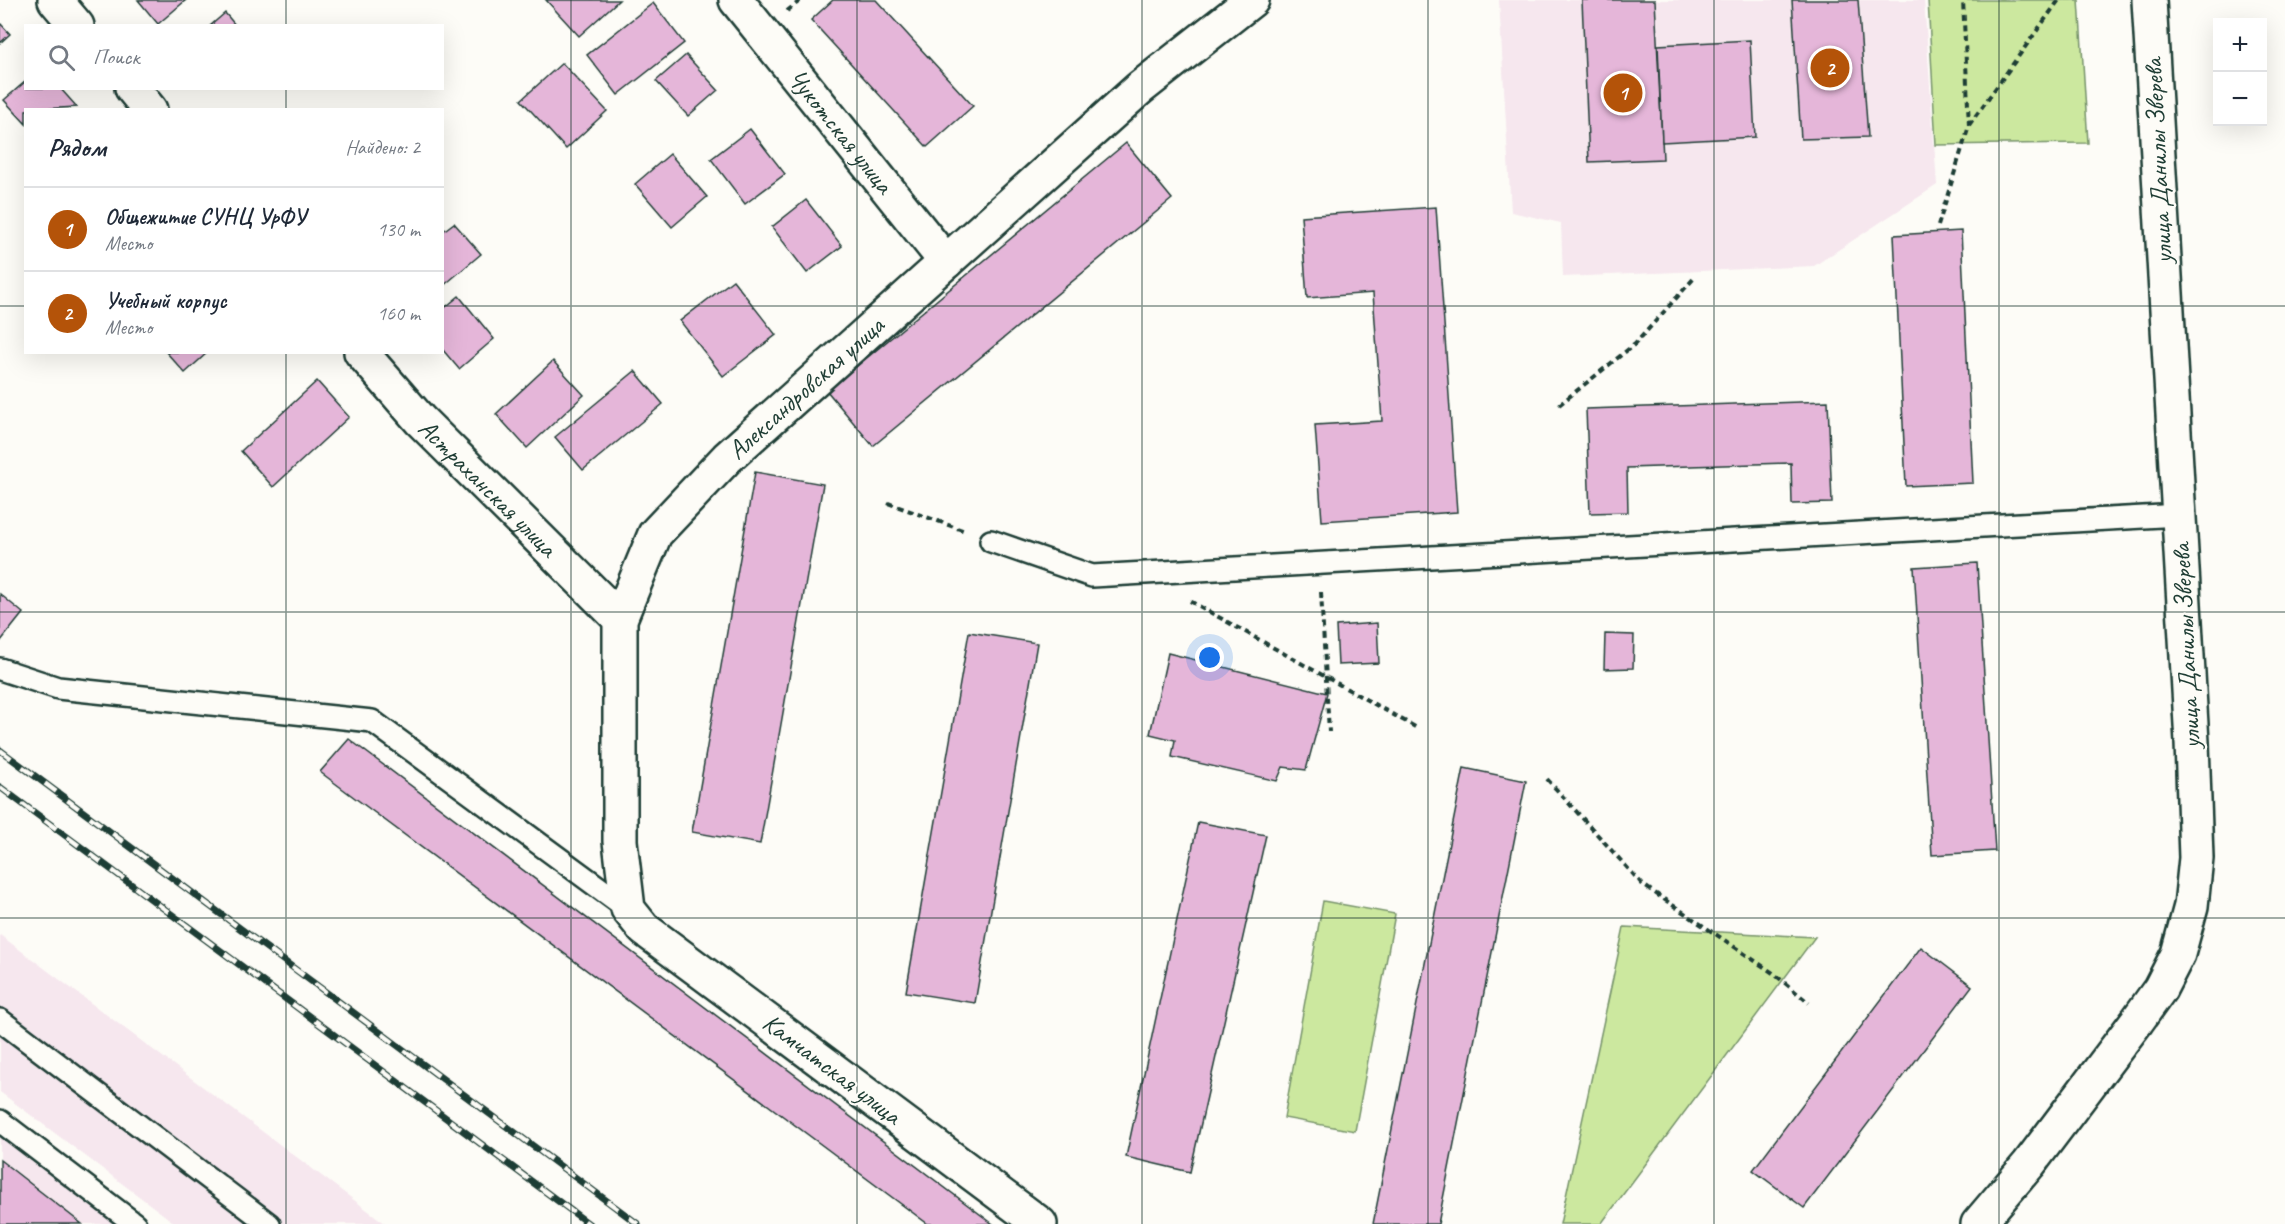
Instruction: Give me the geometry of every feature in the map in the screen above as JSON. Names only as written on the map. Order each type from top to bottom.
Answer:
[{"type":"street","points":[[55,0],[75,24]]},
{"type":"street","name":"Чукотская улица","points":[[736,0],[946,262]]},
{"type":"street","name":"Александровская улица","points":[[628,909],[620,841],[620,619],[655,534],[727,458],[1140,88],[1252,0]]},
{"type":"street","name":"улица Данилы Зверева","points":[[1978,1224],[2029,1164],[2160,989],[2178,954],[2185,931],[2196,858],[2149,0]]},
{"type":"street","points":[[134,90],[148,108]]},
{"type":"street","name":"Астраханская улица","points":[[363,354],[420,420],[620,619]]},
{"type":"street","name":"Камчатская улица","points":[[628,909],[645,928],[1040,1224]]},
{"type":"lane","points":[[991,541],[1092,576],[2179,515]]},
{"type":"lane","points":[[0,669],[58,688],[372,721],[628,909]]},
{"type":"lane","points":[[0,1020],[260,1222]]},
{"type":"lane","points":[[0,1121],[135,1224]]},
{"type":"path","points":[[1963,0],[1969,126]]},
{"type":"path","points":[[1938,226],[1969,126],[2059,0]]},
{"type":"path","points":[[1559,405],[1635,344],[1696,276]]},
{"type":"path","points":[[888,503],[991,541]]},
{"type":"path","points":[[1320,564],[1329,732]]},
{"type":"path","points":[[1140,573],[1416,728]]},
{"type":"path","points":[[1547,779],[1643,885],[1773,973],[1809,1003]]},
{"type":"shaded area","points":[[1499,0],[1924,0],[1937,185],[1814,266],[1563,277],[1561,223],[1511,212]]},
{"type":"shaded area","points":[[0,935],[386,1224],[176,1224],[0,1092]]},
{"type":"shaded area","points":[[0,1130],[128,1224],[0,1224]]},
{"type":"green space","points":[[1928,0],[2079,0],[2088,143],[1936,145]]},
{"type":"green space","points":[[1323,901],[1395,914],[1355,1131],[1284,1118]]},
{"type":"green space","points":[[1624,927],[1815,937],[1601,1224],[1560,1224]]},
{"type":"building","points":[[138,0],[186,0],[158,24]]},
{"type":"building","points":[[546,0],[619,0],[579,36]]},
{"type":"building","points":[[833,0],[876,0],[973,106],[927,147],[811,20]]},
{"type":"building","points":[[1582,0],[1655,0],[1663,159],[1589,162]]},
{"type":"building","points":[[1792,0],[1858,0],[1868,137],[1801,139]]},
{"type":"building","points":[[653,3],[684,43],[618,95],[587,55]]},
{"type":"building","points":[[225,13],[234,24],[212,24]]},
{"type":"building","points":[[0,23],[10,34],[0,43]]},
{"type":"building","points":[[1750,40],[1755,137],[1662,142],[1658,45]]},
{"type":"building","points":[[686,55],[718,90],[688,116],[656,81]]},
{"type":"building","points":[[562,63],[607,111],[566,149],[521,100]]},
{"type":"building","points":[[24,83],[24,90],[62,90],[77,107],[24,108],[24,122],[4,100]]},
{"type":"building","points":[[750,129],[785,174],[745,204],[711,159]]},
{"type":"building","points":[[1126,143],[1172,199],[873,446],[827,391]]},
{"type":"building","points":[[670,154],[707,197],[672,227],[635,184]]},
{"type":"building","points":[[806,200],[842,246],[807,273],[772,227]]},
{"type":"building","points":[[1436,207],[1457,512],[1322,521],[1315,425],[1382,421],[1373,293],[1307,298],[1301,216]]},
{"type":"building","points":[[454,223],[481,254],[444,285],[444,230]]},
{"type":"building","points":[[1961,231],[1973,483],[1906,486],[1894,235]]},
{"type":"building","points":[[733,280],[776,335],[723,376],[680,321]]},
{"type":"building","points":[[459,296],[494,339],[459,369],[444,351],[444,308]]},
{"type":"building","points":[[168,354],[206,354],[185,373]]},
{"type":"building","points":[[553,361],[584,395],[527,448],[496,414]]},
{"type":"building","points":[[635,371],[663,404],[583,470],[555,437]]},
{"type":"building","points":[[317,381],[349,417],[273,487],[241,451]]},
{"type":"building","points":[[1828,401],[1832,503],[1792,504],[1791,463],[1627,468],[1628,512],[1590,513],[1586,409]]},
{"type":"building","points":[[755,472],[823,484],[760,844],[692,832]]},
{"type":"building","points":[[1977,563],[1995,851],[1932,855],[1914,567]]},
{"type":"building","points":[[0,594],[23,613],[0,642]]},
{"type":"building","points":[[1377,623],[1379,663],[1338,665],[1336,626]]},
{"type":"building","points":[[969,632],[1037,643],[975,1003],[906,992]]},
{"type":"building","points":[[1605,634],[1634,635],[1633,668],[1604,669]]},
{"type":"building","points":[[1168,653],[1327,693],[1306,770],[1283,767],[1277,781],[1172,757],[1175,740],[1150,734]]},
{"type":"building","points":[[349,739],[993,1224],[928,1224],[320,772]]},
{"type":"building","points":[[1464,768],[1526,781],[1438,1224],[1373,1224]]},
{"type":"building","points":[[1198,822],[1266,835],[1190,1172],[1126,1157]]},
{"type":"building","points":[[1921,947],[1972,986],[1804,1208],[1753,1170]]},
{"type":"building","points":[[0,1160],[82,1224],[0,1224]]},
{"type":"railway","points":[[0,750],[638,1224]]},
{"type":"railway","points":[[0,787],[589,1224]]},
{"type":"place","name":"Учебный корпус","points":[[1830,68]]},
{"type":"place","name":"Общежитие СУНЦ УрФУ","points":[[1623,93]]}]
